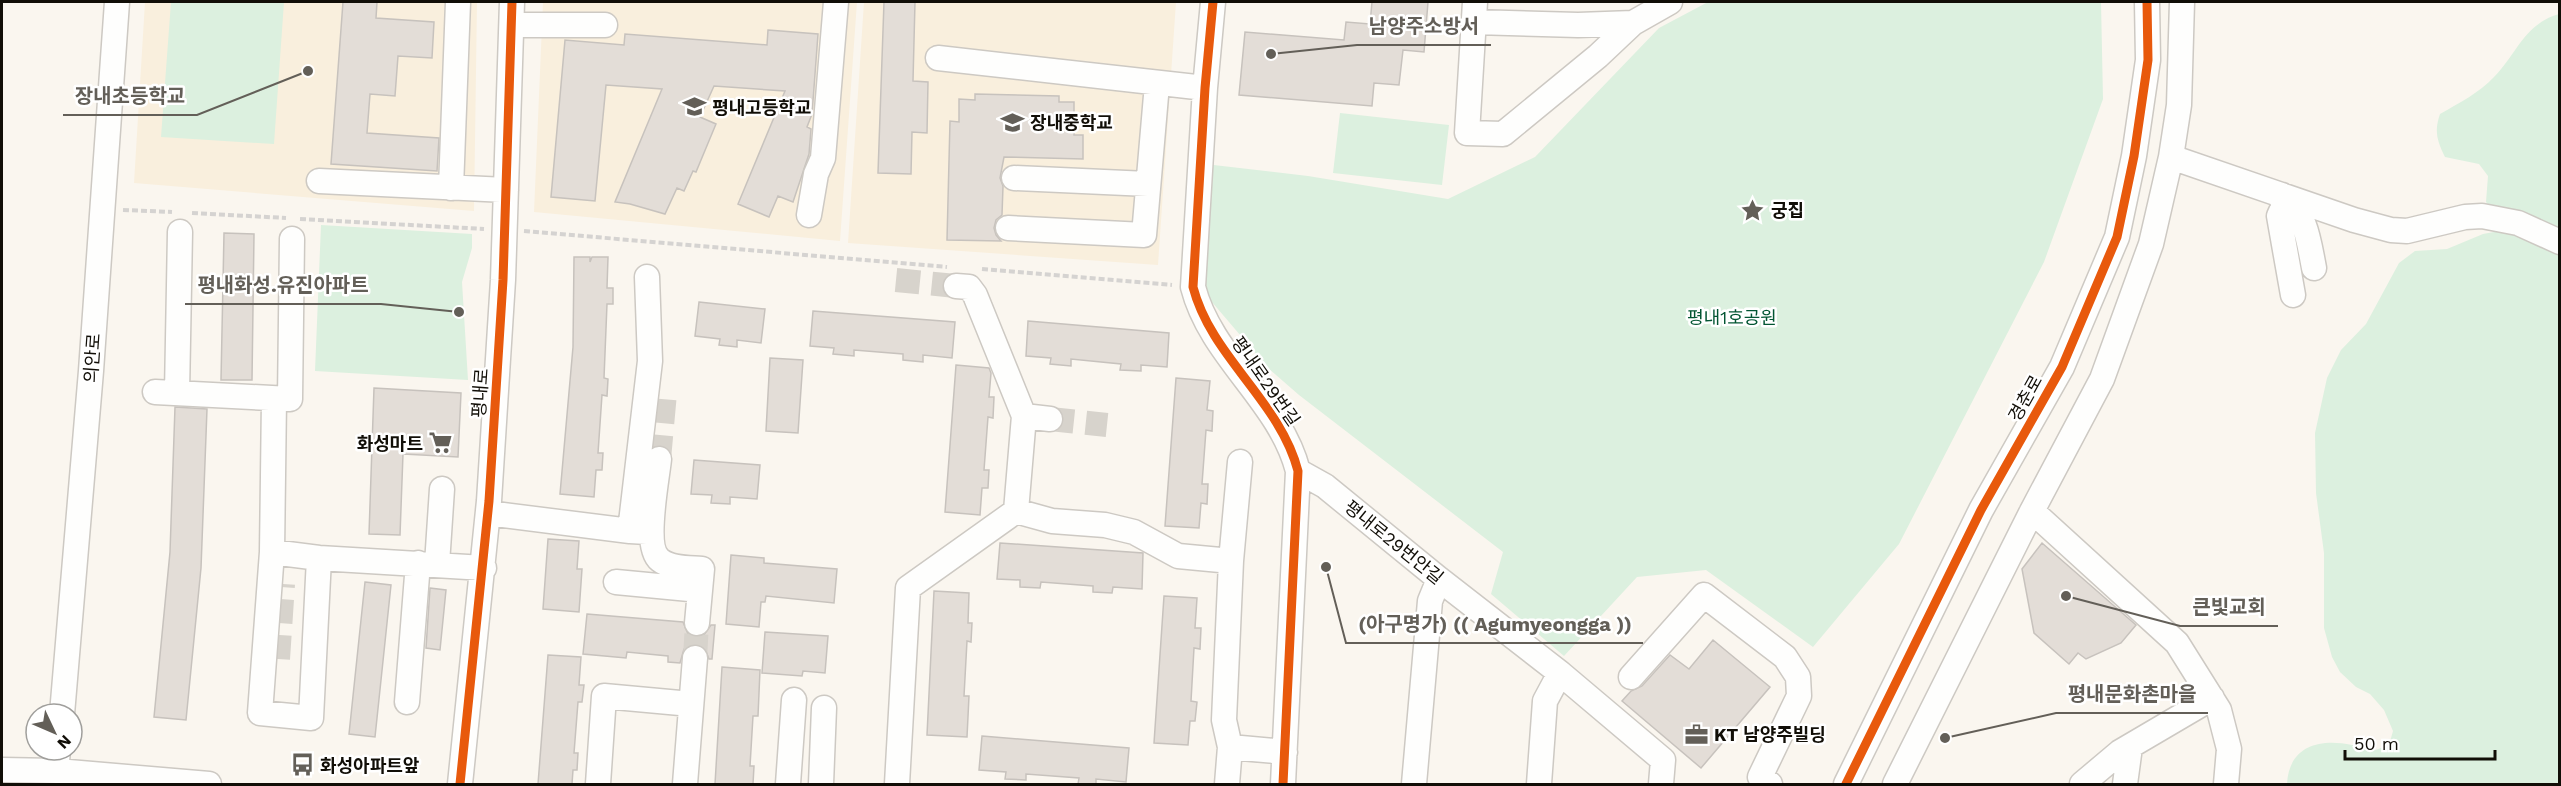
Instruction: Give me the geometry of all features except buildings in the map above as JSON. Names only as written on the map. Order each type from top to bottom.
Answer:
[{"type":"street","name":"의안로","points":[[63,702],[103,209],[117,2]]},
{"type":"street","points":[[451,188],[458,2]]},
{"type":"street","points":[[809,214],[816,174],[823,158],[836,2]]},
{"type":"street","name":"평내로29번길","points":[[1214,2],[1205,88],[1193,287],[1208,327],[1280,427],[1293,452],[1298,471],[1283,784]]},
{"type":"street","points":[[1633,23],[1578,25],[1475,12],[1467,133],[1503,134],[1598,56],[1633,23],[1670,2]]},
{"type":"street","name":"경춘로","points":[[1846,784],[1981,510],[2062,367],[2116,237],[2134,156],[2148,60],[2147,2]]},
{"type":"street","points":[[1895,784],[2032,511],[2102,379],[2151,244],[2171,158],[2179,105],[2182,2]]},
{"type":"street","points":[[512,13],[605,25]]},
{"type":"street","name":"평내로","points":[[460,784],[488,513],[505,230],[512,13]]},
{"type":"street","points":[[938,58],[1205,88]]},
{"type":"street","points":[[1008,228],[1144,235],[1157,84]]},
{"type":"street","points":[[2171,158],[2391,230],[2407,231],[2465,217],[2481,216],[2518,223],[2559,242]]},
{"type":"street","points":[[1014,178],[1148,184]]},
{"type":"street","points":[[319,181],[506,190]]},
{"type":"street","points":[[2282,195],[2297,209],[2303,220],[2314,268]]},
{"type":"street","points":[[2282,195],[2283,207],[2279,216],[2293,295]]},
{"type":"street","points":[[180,219],[166,392],[290,399],[292,239]]},
{"type":"street","points":[[647,277],[650,361],[641,531],[659,560],[671,566],[702,569],[697,623]]},
{"type":"street","points":[[897,784],[908,588],[1016,511],[1024,416],[975,295],[956,277]]},
{"type":"street","points":[[274,399],[278,552],[283,584]]},
{"type":"street","points":[[1024,416],[1050,419]]},
{"type":"street","points":[[641,531],[659,459]]},
{"type":"street","points":[[1227,784],[1230,747],[1224,720],[1231,561],[1240,462]]},
{"type":"street","name":"평내로29번안길","points":[[1298,471],[1325,486],[1438,579],[1560,673],[1663,760],[1661,784]]},
{"type":"street","points":[[407,702],[427,564],[442,489]]},
{"type":"street","points":[[1016,511],[1052,521],[1105,525],[1134,532],[1178,556],[1231,561]]},
{"type":"street","points":[[2032,511],[2177,643],[2219,710],[2229,749],[2226,784]]},
{"type":"street","points":[[488,513],[641,531]]},
{"type":"street","points":[[278,552],[319,558],[484,568]]},
{"type":"street","points":[[278,552],[260,713],[311,718],[319,558]]},
{"type":"street","points":[[1414,784],[1431,601],[1438,579]]},
{"type":"street","points":[[616,582],[700,590]]},
{"type":"street","points":[[1630,677],[1704,596],[1785,657],[1798,677],[1798,696],[1760,777],[1770,784]]},
{"type":"street","points":[[685,784],[695,658]]},
{"type":"street","points":[[1539,784],[1545,701],[1560,673]]},
{"type":"street","points":[[598,784],[604,696],[691,704]]},
{"type":"street","points":[[2082,784],[2130,747],[2212,698]]},
{"type":"street","points":[[788,784],[794,700]]},
{"type":"street","points":[[821,784],[824,708]]},
{"type":"street","points":[[1230,747],[1285,752]]},
{"type":"street","points":[[2125,784],[2130,747]]},
{"type":"street","points":[[2,770],[57,769],[209,784]]},
{"type":"path","points":[[103,209],[180,219],[505,230],[956,277]]},
{"type":"path","points":[[980,269],[1193,287]]},
{"type":"shaded area","points":[[145,2],[477,2],[474,211],[134,183]]},
{"type":"shaded area","name":"평내고등학교","points":[[543,2],[857,2],[840,241],[534,212]]},
{"type":"shaded area","name":"장내중학교","points":[[864,2],[1176,2],[1158,265],[848,243]]},
{"type":"green space","points":[[171,2],[284,2],[274,144],[161,137]]},
{"type":"green space","name":"평내1호공원","points":[[1708,2],[2101,2],[2103,99],[2044,262],[1899,544],[1813,647],[1706,570],[1637,577],[1564,656],[1491,594],[1503,552],[1299,395],[1269,369],[1200,288],[1205,164],[1308,176],[1448,199],[1535,157],[1659,28]]},
{"type":"green space","points":[[2559,14],[2559,784],[2287,784],[2293,761],[2308,748],[2317,744],[2340,743],[2375,750],[2389,745],[2393,731],[2384,710],[2370,694],[2356,687],[2340,672],[2332,657],[2324,628],[2324,553],[2316,493],[2315,433],[2327,378],[2341,350],[2366,324],[2399,263],[2415,251],[2447,249],[2483,234],[2510,229],[2486,202],[2488,176],[2479,164],[2445,157],[2437,136],[2438,120],[2440,114],[2488,83],[2529,32],[2547,19]]},
{"type":"green space","points":[[1340,113],[1449,125],[1442,185],[1333,173]]},
{"type":"green space","points":[[321,225],[472,234],[472,248],[462,282],[468,380],[315,371]]},
{"type":"tunnel","points":[[896,280],[956,286]]},
{"type":"tunnel","points":[[659,459],[665,393]]},
{"type":"tunnel","points":[[1050,419],[1107,425]]},
{"type":"tunnel","points":[[278,659],[283,584]]},
{"type":"tunnel","points":[[695,658],[697,623]]},
{"type":"cycle path","points":[[460,784],[489,501],[503,280],[512,2]]},
{"type":"cycle path","points":[[1213,2],[1205,88],[1193,287],[1214,335],[1277,423],[1298,471],[1283,784]]},
{"type":"cycle path","points":[[1846,784],[1981,510],[2062,367],[2117,237],[2134,156],[2148,60],[2147,2]]},
{"type":"place","name":"남양주소방서","points":[[1271,54]]},
{"type":"place","name":"장내초등학교","points":[[308,71]]},
{"type":"place","name":"평내고등학교","points":[[694,107]]},
{"type":"place","name":"장내중학교","points":[[1012,122]]},
{"type":"place","name":"궁집","points":[[1753,210]]},
{"type":"place","name":"평내화성.유진아파트","points":[[459,312]]},
{"type":"place","name":"화성마트","points":[[441,443]]},
{"type":"place","name":"(아구명가) (( Agumyeongga ))","points":[[1326,567]]},
{"type":"place","name":"큰빛교회","points":[[2066,596]]},
{"type":"place","name":"KT 남양주빌딩","points":[[1696,734]]},
{"type":"place","name":"평내문화촌마을","points":[[1945,738]]},
{"type":"place","name":"화성아파트앞","points":[[302,765]]}]
